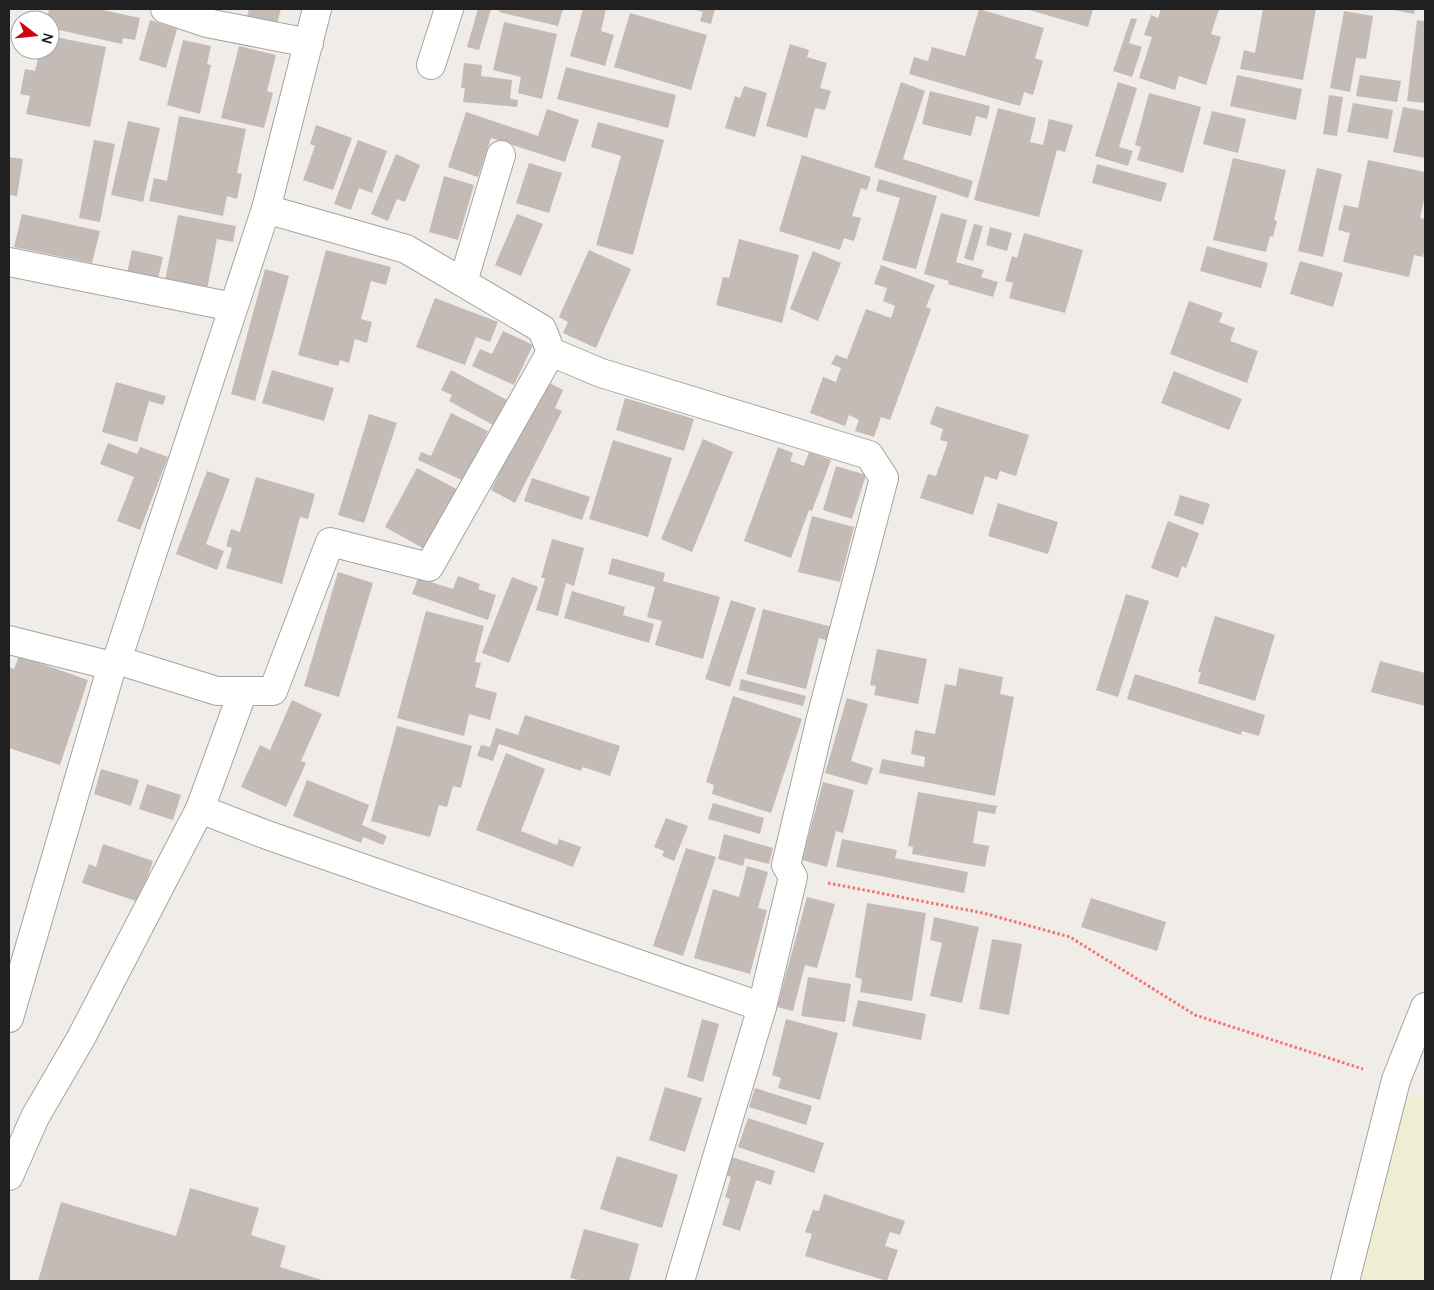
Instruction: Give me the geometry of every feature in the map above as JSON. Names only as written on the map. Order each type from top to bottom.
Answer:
[{"type":"street","points":[[165,9],[207,22],[309,43]]},
{"type":"street","points":[[9,1018],[115,663],[266,209],[317,9]]},
{"type":"street","points":[[431,64],[449,9]]},
{"type":"street","points":[[463,282],[501,155]]},
{"type":"street","points":[[266,209],[406,249],[542,329],[551,352],[601,373],[869,455],[884,478],[821,718],[786,865],[793,877],[762,1007],[680,1281]]},
{"type":"street","points":[[9,262],[233,307]]},
{"type":"street","points":[[9,640],[115,663],[217,690],[273,691],[330,542],[429,567],[551,352]]},
{"type":"street","points":[[9,1176],[36,1117],[82,1038],[200,809],[243,691]]},
{"type":"street","points":[[200,809],[267,835],[762,1007]]},
{"type":"street","points":[[1345,1281],[1396,1080],[1425,1006]]},
{"type":"path","points":[[793,877],[983,913],[1070,937],[1195,1015],[1396,1080]]},
{"type":"green space","points":[[1421,1096],[1425,1098],[1425,1281],[1350,1281],[1400,1103]]},
{"type":"building","points":[[98,9],[140,18],[135,40],[123,38],[122,44],[60,30],[60,10],[49,10]]},
{"type":"building","points":[[249,9],[281,9],[277,24],[247,17]]},
{"type":"building","points":[[478,9],[491,9],[479,50],[467,47]]},
{"type":"building","points":[[500,9],[563,9],[558,26],[499,12]]},
{"type":"building","points":[[583,9],[606,9],[601,31],[614,35],[605,66],[570,56]]},
{"type":"building","points":[[692,9],[715,9],[711,24],[700,21],[703,12]]},
{"type":"building","points":[[979,9],[1044,28],[1035,58],[1043,61],[1033,95],[1024,92],[1020,106],[909,74],[914,57],[928,61],[932,47],[965,56]]},
{"type":"building","points":[[1026,9],[1093,9],[1088,27]]},
{"type":"building","points":[[1161,9],[1219,9],[1211,34],[1221,37],[1206,85],[1179,76],[1175,90],[1139,78],[1152,37],[1144,35],[1151,15],[1158,18]]},
{"type":"building","points":[[1263,9],[1316,9],[1303,80],[1240,69],[1244,50],[1255,53]]},
{"type":"building","points":[[1388,9],[1415,9],[1414,14]]},
{"type":"building","points":[[1344,11],[1373,16],[1366,59],[1356,58],[1350,92],[1330,88]]},
{"type":"building","points":[[630,13],[707,35],[691,90],[614,67]]},
{"type":"building","points":[[1131,18],[1137,19],[1129,43],[1142,47],[1132,77],[1113,71]]},
{"type":"building","points":[[150,20],[177,29],[166,68],[139,60]]},
{"type":"building","points":[[1417,20],[1425,21],[1425,103],[1407,101]]},
{"type":"building","points":[[504,22],[557,34],[542,99],[518,93],[521,77],[493,70]]},
{"type":"building","points":[[60,38],[106,47],[90,127],[26,114],[30,96],[20,94],[25,69],[35,71],[38,60],[60,60]]},
{"type":"building","points":[[183,40],[211,46],[207,64],[211,65],[200,114],[167,105]]},
{"type":"building","points":[[790,44],[809,50],[807,57],[827,63],[820,88],[831,91],[825,110],[815,108],[807,138],[766,126]]},
{"type":"building","points":[[239,46],[276,55],[267,91],[273,93],[264,128],[221,118]]},
{"type":"building","points":[[464,63],[482,65],[481,76],[512,80],[510,99],[518,100],[517,107],[463,102],[465,88],[461,88]]},
{"type":"building","points":[[566,67],[676,95],[668,128],[557,99]]},
{"type":"building","points":[[1237,75],[1302,89],[1296,120],[1230,106]]},
{"type":"building","points":[[1360,75],[1401,81],[1397,102],[1356,96]]},
{"type":"building","points":[[901,82],[925,91],[903,159],[973,181],[968,198],[874,167]]},
{"type":"building","points":[[1118,82],[1137,88],[1119,147],[1133,151],[1128,166],[1095,156]]},
{"type":"building","points":[[744,86],[767,93],[755,137],[725,128],[735,96],[740,98]]},
{"type":"building","points":[[930,91],[990,106],[987,119],[976,116],[971,136],[922,124]]},
{"type":"building","points":[[1149,93],[1201,107],[1183,173],[1137,160],[1141,147],[1135,145]]},
{"type":"building","points":[[1329,95],[1343,97],[1337,136],[1323,134]]},
{"type":"building","points":[[1353,103],[1393,110],[1388,139],[1347,132]]},
{"type":"building","points":[[1403,107],[1425,111],[1425,158],[1393,152]]},
{"type":"building","points":[[998,108],[1036,118],[1030,142],[1043,145],[1049,119],[1073,125],[1065,152],[1057,150],[1039,217],[974,200]]},
{"type":"building","points":[[547,109],[579,120],[565,162],[491,138],[478,177],[448,167],[466,112],[538,136]]},
{"type":"building","points":[[1212,111],[1246,119],[1238,153],[1203,144]]},
{"type":"building","points":[[179,116],[246,129],[237,173],[242,174],[237,199],[227,196],[223,216],[149,201],[154,178],[167,181]]},
{"type":"building","points":[[128,121],[160,128],[143,202],[111,195]]},
{"type":"building","points":[[598,122],[664,140],[633,255],[596,245],[621,156],[591,147]]},
{"type":"building","points":[[316,125],[352,138],[333,190],[303,180],[315,146],[310,144]]},
{"type":"building","points":[[94,140],[115,144],[100,222],[79,218]]},
{"type":"building","points":[[358,140],[387,151],[372,193],[359,188],[351,210],[334,204]]},
{"type":"building","points":[[396,154],[420,165],[405,202],[397,199],[388,221],[371,214]]},
{"type":"building","points":[[802,155],[871,177],[867,190],[861,188],[852,216],[861,218],[854,241],[844,238],[840,250],[779,231]]},
{"type":"building","points":[[9,157],[23,159],[17,196],[9,195]]},
{"type":"building","points":[[1233,158],[1286,170],[1274,220],[1277,221],[1273,237],[1270,236],[1266,252],[1213,240]]},
{"type":"building","points":[[1368,160],[1425,172],[1425,196],[1420,218],[1425,219],[1425,247],[1423,257],[1414,255],[1409,277],[1343,262],[1350,233],[1338,230],[1344,205],[1358,208]]},
{"type":"building","points":[[529,163],[562,173],[549,213],[516,203]]},
{"type":"building","points":[[1097,164],[1167,183],[1161,202],[1092,183]]},
{"type":"building","points":[[1317,168],[1342,174],[1323,257],[1298,251]]},
{"type":"building","points":[[444,176],[474,185],[458,240],[429,232]]},
{"type":"building","points":[[879,179],[937,196],[916,269],[882,260],[900,198],[876,191]]},
{"type":"building","points":[[941,213],[967,220],[956,262],[984,270],[981,277],[998,282],[993,297],[948,284],[949,281],[924,274]]},
{"type":"building","points":[[22,214],[100,231],[92,263],[14,247]]},
{"type":"building","points":[[517,214],[543,224],[521,276],[495,265]]},
{"type":"building","points":[[178,215],[236,226],[233,242],[217,239],[207,289],[165,281]]},
{"type":"building","points":[[974,224],[983,226],[973,261],[964,258]]},
{"type":"building","points":[[990,227],[1012,233],[1007,251],[986,245]]},
{"type":"building","points":[[1024,233],[1083,250],[1065,313],[1009,298],[1013,283],[1005,281],[1012,256],[1017,258]]},
{"type":"building","points":[[739,239],[799,255],[782,323],[716,305],[723,277],[729,278]]},
{"type":"building","points":[[1207,246],[1268,263],[1261,288],[1200,271]]},
{"type":"building","points":[[132,250],[163,257],[158,279],[127,273]]},
{"type":"building","points":[[326,250],[391,267],[386,285],[371,281],[361,319],[372,322],[367,343],[355,339],[349,363],[340,360],[338,366],[298,355]]},
{"type":"building","points":[[589,250],[631,269],[596,348],[563,333],[568,322],[559,317]]},
{"type":"building","points":[[813,251],[841,263],[818,321],[790,309]]},
{"type":"building","points":[[1300,261],[1343,273],[1333,307],[1290,294]]},
{"type":"building","points":[[881,265],[935,285],[926,307],[931,309],[890,420],[881,417],[874,437],[855,431],[859,420],[849,415],[845,426],[810,413],[823,377],[836,382],[841,368],[831,364],[836,355],[847,359],[866,309],[891,318],[895,306],[883,301],[887,288],[874,284]]},
{"type":"building","points":[[265,269],[289,276],[255,401],[231,394]]},
{"type":"building","points":[[435,298],[498,322],[490,342],[476,337],[465,365],[416,347]]},
{"type":"building","points":[[1189,301],[1223,313],[1219,322],[1235,328],[1230,341],[1258,351],[1247,383],[1170,354]]},
{"type":"building","points":[[503,331],[533,345],[514,385],[472,366],[480,349],[492,354]]},
{"type":"building","points":[[272,370],[334,388],[324,421],[262,403]]},
{"type":"building","points":[[451,370],[507,400],[493,425],[449,401],[452,395],[441,390]]},
{"type":"building","points":[[1174,371],[1242,399],[1229,430],[1161,403]]},
{"type":"building","points":[[546,381],[563,390],[555,408],[562,411],[515,503],[491,490]]},
{"type":"building","points":[[116,382],[166,396],[163,405],[149,401],[137,442],[102,432]]},
{"type":"building","points":[[625,398],[694,419],[684,451],[616,430]]},
{"type":"building","points":[[936,406],[1029,435],[1016,476],[1000,471],[997,480],[985,476],[973,515],[920,498],[928,474],[936,476],[948,442],[940,440],[943,429],[930,424]]},
{"type":"building","points":[[451,413],[488,431],[464,481],[418,460],[421,452],[431,456]]},
{"type":"building","points":[[369,414],[397,423],[364,523],[338,515]]},
{"type":"building","points":[[703,439],[733,452],[692,552],[661,539]]},
{"type":"building","points":[[613,440],[672,458],[648,537],[589,519]]},
{"type":"building","points":[[108,443],[137,454],[140,447],[168,457],[140,530],[117,521],[134,477],[100,464]]},
{"type":"building","points":[[778,447],[793,453],[790,461],[804,466],[809,452],[831,460],[812,511],[809,510],[791,558],[744,541]]},
{"type":"building","points":[[836,466],[866,475],[852,519],[823,510]]},
{"type":"building","points":[[417,468],[460,491],[428,551],[385,527]]},
{"type":"building","points":[[207,471],[230,479],[206,544],[224,551],[217,570],[176,554]]},
{"type":"building","points":[[256,477],[315,494],[308,519],[300,517],[282,584],[226,568],[232,548],[226,546],[231,529],[240,532]]},
{"type":"building","points":[[532,478],[590,497],[582,520],[524,501]]},
{"type":"building","points":[[1180,495],[1210,504],[1203,525],[1174,515]]},
{"type":"building","points":[[998,503],[1058,522],[1048,554],[988,536]]},
{"type":"building","points":[[812,516],[854,527],[840,582],[798,572]]},
{"type":"building","points":[[1168,521],[1199,533],[1186,568],[1182,566],[1178,578],[1151,568]]},
{"type":"building","points":[[552,539],[584,548],[574,586],[566,583],[558,616],[536,610],[545,578],[541,578]]},
{"type":"building","points":[[612,558],[665,573],[663,581],[720,597],[703,659],[655,645],[662,621],[647,617],[655,587],[608,574]]},
{"type":"building","points":[[338,572],[373,583],[339,697],[304,686]]},
{"type":"building","points":[[458,576],[480,584],[478,589],[496,595],[488,620],[412,594],[418,578],[453,589]]},
{"type":"building","points":[[512,577],[538,587],[509,663],[482,653]]},
{"type":"building","points":[[572,591],[625,607],[623,615],[654,624],[649,643],[564,618]]},
{"type":"building","points":[[1126,594],[1149,601],[1118,697],[1096,690]]},
{"type":"building","points":[[731,600],[756,608],[730,687],[705,679]]},
{"type":"building","points":[[763,609],[836,628],[832,642],[819,638],[806,689],[746,674]]},
{"type":"building","points":[[426,611],[484,626],[475,662],[481,663],[475,687],[497,693],[490,720],[469,714],[464,736],[397,718]]},
{"type":"building","points":[[1215,616],[1275,635],[1255,701],[1198,683],[1201,672],[1198,672]]},
{"type":"building","points":[[877,649],[927,659],[918,704],[874,695],[876,686],[870,685]]},
{"type":"building","points":[[19,656],[88,680],[60,765],[9,748],[9,667],[14,669]]},
{"type":"building","points":[[1380,661],[1425,673],[1425,706],[1371,692]]},
{"type":"building","points":[[959,668],[1003,677],[1000,694],[1014,697],[995,796],[879,773],[882,759],[924,767],[925,757],[911,754],[915,730],[935,734],[945,684],[956,686]]},
{"type":"building","points":[[1135,674],[1265,715],[1259,736],[1242,731],[1241,735],[1127,699]]},
{"type":"building","points":[[741,679],[806,696],[803,706],[739,690]]},
{"type":"building","points":[[733,696],[802,719],[771,813],[712,794],[714,785],[706,782]]},
{"type":"building","points":[[847,698],[868,704],[851,761],[873,768],[867,785],[825,773]]},
{"type":"building","points":[[292,700],[322,714],[301,761],[306,763],[286,807],[241,787],[260,745],[270,750]]},
{"type":"building","points":[[525,715],[620,746],[610,776],[583,767],[581,771],[499,744],[493,761],[477,756],[481,745],[490,747],[496,728],[518,735]]},
{"type":"building","points":[[397,726],[472,746],[461,788],[453,786],[447,807],[439,805],[430,837],[371,821]]},
{"type":"building","points":[[506,753],[545,769],[521,831],[557,845],[559,839],[581,847],[573,867],[476,830]]},
{"type":"building","points":[[101,769],[139,780],[131,806],[94,794]]},
{"type":"building","points":[[307,780],[369,805],[362,825],[387,836],[383,845],[363,837],[361,843],[293,816]]},
{"type":"building","points":[[823,782],[854,790],[843,833],[836,831],[827,867],[802,860]]},
{"type":"building","points":[[147,784],[181,795],[173,820],[139,809]]},
{"type":"building","points":[[918,792],[997,806],[995,814],[978,811],[973,843],[989,846],[985,867],[912,854],[913,847],[908,846]]},
{"type":"building","points":[[713,803],[764,818],[760,834],[708,819]]},
{"type":"building","points":[[666,818],[688,826],[674,861],[662,856],[664,851],[654,847]]},
{"type":"building","points":[[724,834],[773,848],[769,864],[745,858],[743,866],[718,859]]},
{"type":"building","points":[[842,839],[897,850],[895,858],[968,872],[964,893],[836,867]]},
{"type":"building","points":[[103,844],[153,861],[139,902],[82,883],[89,864],[96,867]]},
{"type":"building","points":[[686,848],[716,857],[683,956],[653,946]]},
{"type":"building","points":[[747,866],[768,872],[758,908],[767,910],[750,974],[694,958],[713,889],[739,897]]},
{"type":"building","points":[[807,897],[835,904],[817,968],[805,965],[793,1011],[777,1007]]},
{"type":"building","points":[[1091,898],[1166,922],[1157,951],[1081,927]]},
{"type":"building","points":[[867,903],[926,913],[912,1001],[860,992],[862,979],[855,977]]},
{"type":"building","points":[[934,917],[979,927],[962,1003],[930,996],[942,943],[930,940]]},
{"type":"building","points":[[992,939],[1022,944],[1009,1015],[979,1009]]},
{"type":"building","points":[[808,977],[851,984],[845,1022],[801,1016]]},
{"type":"building","points":[[858,1000],[926,1014],[921,1040],[852,1026]]},
{"type":"building","points":[[702,1019],[719,1024],[703,1082],[687,1077]]},
{"type":"building","points":[[786,1019],[838,1033],[820,1100],[778,1088],[781,1078],[772,1075]]},
{"type":"building","points":[[665,1087],[702,1098],[685,1152],[649,1140]]},
{"type":"building","points":[[755,1088],[812,1106],[806,1125],[749,1107]]},
{"type":"building","points":[[748,1118],[824,1143],[814,1173],[738,1147]]},
{"type":"building","points":[[617,1156],[678,1175],[662,1228],[600,1209]]},
{"type":"building","points":[[732,1157],[775,1171],[771,1185],[756,1180],[740,1231],[722,1225],[730,1199],[725,1197],[731,1177],[726,1175]]},
{"type":"building","points":[[190,1188],[259,1208],[251,1235],[286,1246],[280,1267],[325,1281],[38,1281],[61,1202],[176,1236]]},
{"type":"building","points":[[824,1194],[905,1221],[900,1235],[890,1232],[885,1246],[898,1250],[887,1281],[805,1256],[812,1234],[805,1232],[813,1210],[819,1211]]},
{"type":"building","points":[[584,1229],[639,1244],[629,1281],[583,1281],[570,1278]]}]
